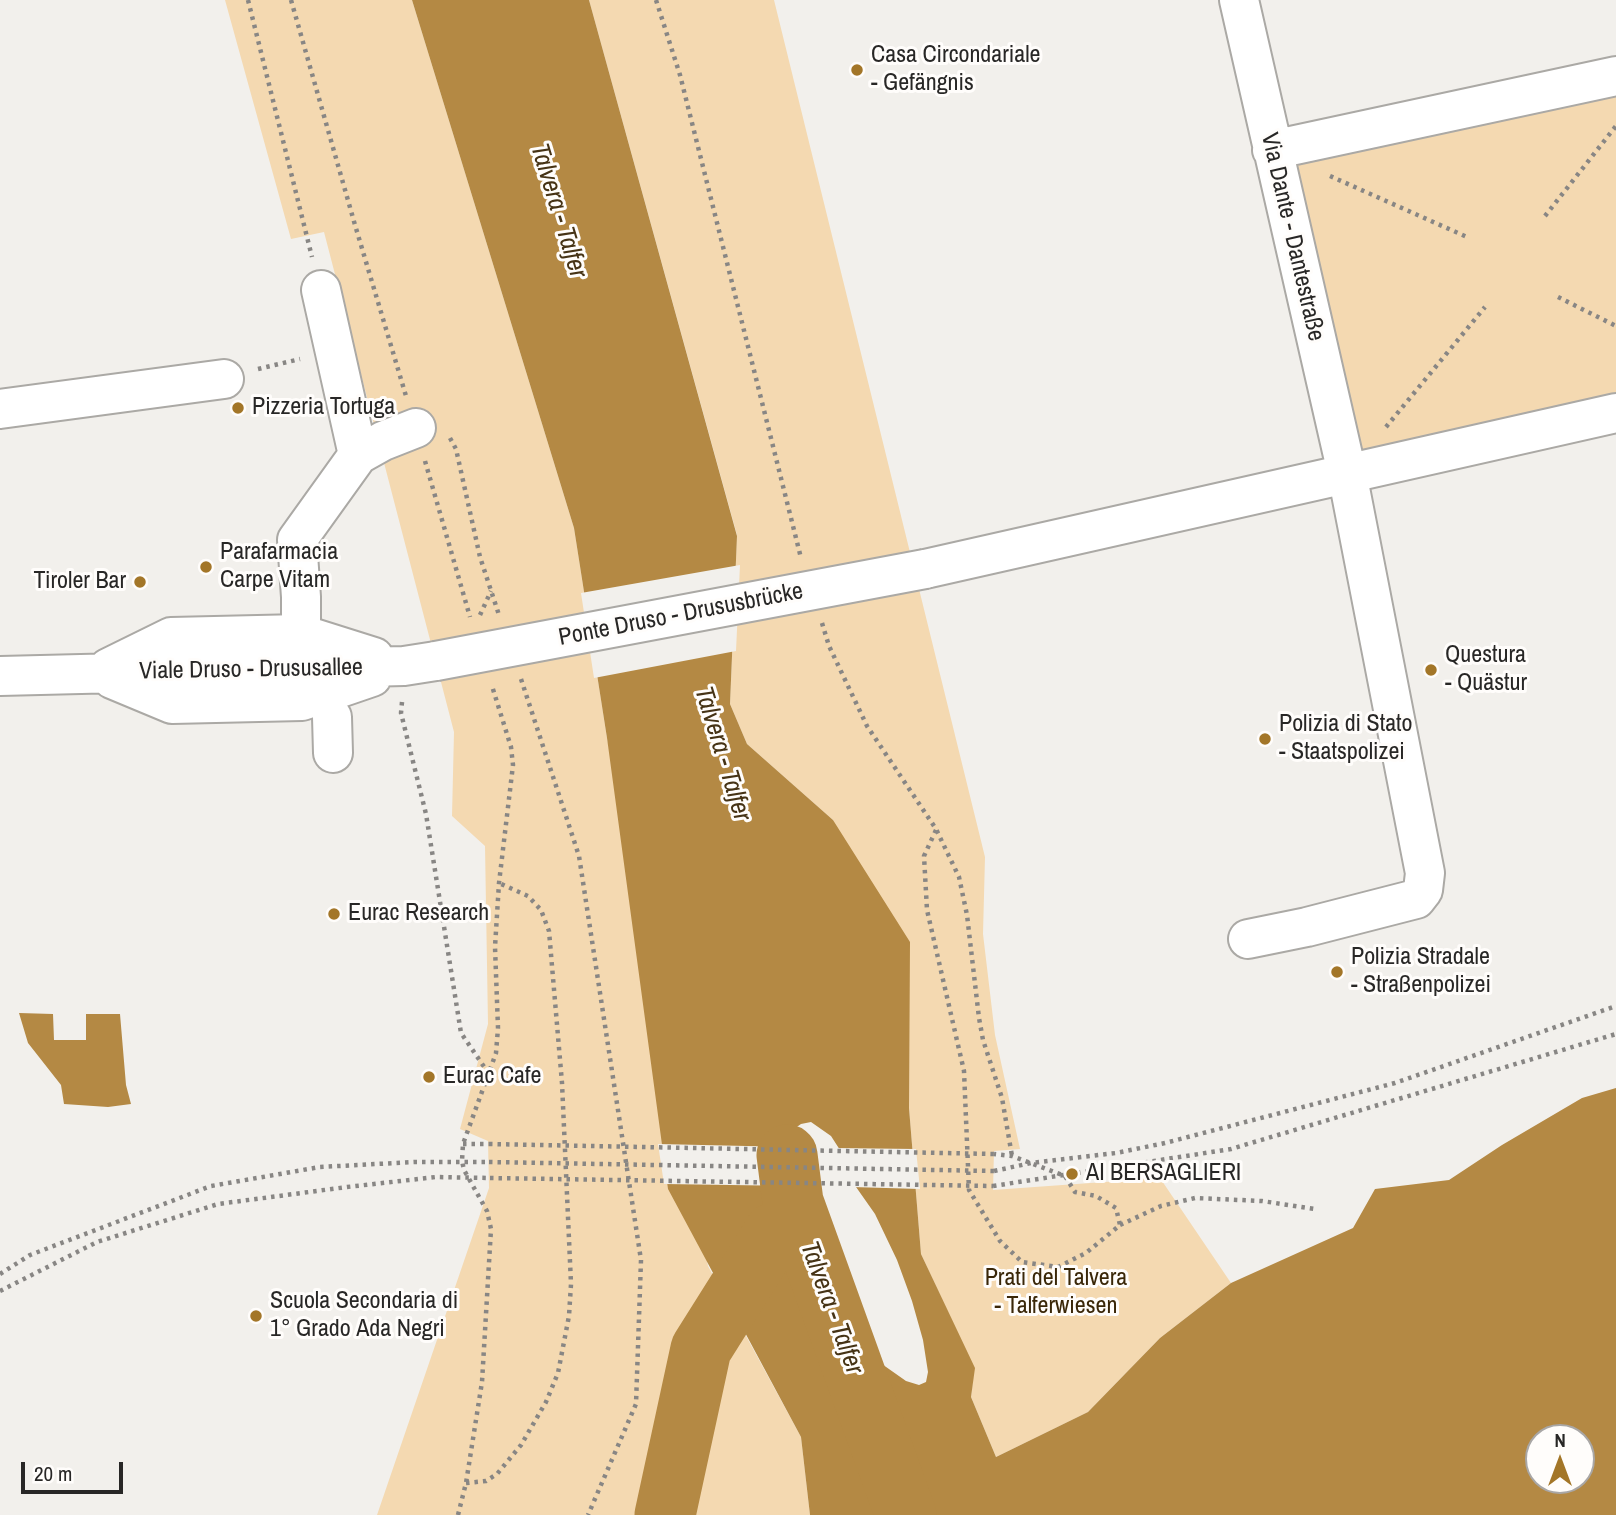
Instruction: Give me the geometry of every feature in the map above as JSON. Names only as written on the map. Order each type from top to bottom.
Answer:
[{"type":"main road","name":"Via Dante - Dantestraße","points":[[1239,0],[1347,473],[1425,873],[1423,890],[1416,899],[1248,939]]},
{"type":"main road","points":[[1272,150],[1616,76]]},
{"type":"main road","points":[[321,290],[358,455]]},
{"type":"main road","points":[[0,409],[224,379]]},
{"type":"main road","name":"Ponte Druso - Drususbrücke","points":[[420,663],[925,569],[1616,413]]},
{"type":"main road","points":[[301,634],[302,597],[297,540],[358,455],[383,441],[416,428]]},
{"type":"main road","name":"Viale Druso - Drususallee","points":[[97,673],[171,637],[301,634],[420,663]]},
{"type":"main road","name":"Viale Druso - Drususallee","points":[[0,676],[420,663]]},
{"type":"path","points":[[248,0],[321,290]]},
{"type":"path","points":[[291,0],[474,628]]},
{"type":"path","points":[[1545,216],[1616,126]]},
{"type":"path","points":[[1321,172],[1467,237]]},
{"type":"path","points":[[1558,297],[1616,326]]},
{"type":"path","points":[[1382,432],[1485,307]]},
{"type":"path","points":[[224,379],[280,362],[336,354]]},
{"type":"path","points":[[416,428],[432,425],[440,429],[447,433],[456,449],[480,557],[500,617]]},
{"type":"path","points":[[480,616],[491,591]]},
{"type":"path","points":[[420,663],[401,713],[426,814],[461,1034],[489,1075]]},
{"type":"path","points":[[517,669],[579,856],[641,1261],[636,1404],[588,1515]]},
{"type":"path","points":[[458,1515],[466,1483],[482,1382],[491,1229],[488,1211],[462,1161],[463,1144],[496,1053],[498,1028],[495,947],[499,883],[513,765],[511,747],[491,681]]},
{"type":"path","points":[[936,829],[924,856],[927,910],[964,1071],[970,1191],[1000,1241],[1022,1262],[1058,1267],[1086,1253],[1120,1226],[1161,1206],[1195,1198],[1262,1201],[1315,1209]]},
{"type":"path","points":[[466,1483],[486,1481],[497,1474],[529,1433],[558,1373],[569,1316],[570,1252],[562,1083],[549,931],[541,910],[528,896],[499,883]]},
{"type":"path","points":[[0,1274],[30,1255],[211,1186],[320,1167],[462,1161],[994,1171],[1031,1163],[1116,1153],[1165,1143],[1395,1083],[1616,1006]]},
{"type":"path","points":[[0,1291],[97,1242],[218,1204],[347,1186],[436,1177],[468,1177],[993,1186],[1065,1176],[1231,1149],[1616,1034]]},
{"type":"path","points":[[463,1144],[1012,1156],[1065,1176],[1075,1192],[1096,1196],[1116,1208],[1120,1226]]},
{"type":"green space","points":[[225,0],[412,0],[574,528],[607,738],[708,1266],[801,1437],[810,1515],[377,1515],[489,1188],[488,1141],[460,1129],[488,1024],[485,846],[452,816],[454,732],[324,232],[291,239]]},
{"type":"green space","name":"Prati del Talvera - Talferwiesen","points":[[589,0],[774,0],[985,857],[983,934],[995,1035],[1020,1149],[994,1151],[993,1190],[1160,1178],[1231,1283],[1160,1338],[1088,1412],[996,1457],[971,1397],[974,1368],[921,1254],[909,1108],[833,820],[747,744],[730,704],[737,535]]},
{"type":"green space","points":[[1616,76],[1616,413],[1347,473],[1272,150]]},
{"type":"water","points":[[412,0],[589,0],[737,536],[730,704],[747,744],[833,820],[910,942],[909,1108],[921,1254],[975,1368],[971,1397],[996,1457],[1088,1412],[1160,1338],[1231,1283],[1353,1228],[1375,1189],[1449,1180],[1582,1098],[1616,1088],[1616,1515],[810,1515],[801,1437],[668,1189],[607,738],[574,528]],"holes":[[[811,1122],[831,1136],[840,1150],[849,1177],[875,1214],[897,1260],[912,1301],[923,1340],[928,1372],[926,1382],[919,1385],[906,1381],[879,1362],[842,1314],[804,1252],[807,1206],[792,1193],[787,1144],[791,1131],[801,1124]]]},
{"type":"water","points":[[19,1013],[53,1014],[54,1040],[86,1040],[86,1014],[120,1014],[126,1085],[131,1104],[108,1107],[64,1104],[61,1085],[28,1043]]},
{"type":"pier","points":[[740,565],[736,651],[594,678],[581,593]]},
{"type":"pier","points":[[658,1144],[791,1147],[796,1186],[664,1184]]},
{"type":"pier","points":[[835,1148],[916,1149],[920,1189],[852,1187],[845,1178]]},
{"type":"waterway","name":"Talvera - Talfer","points":[[787,1155],[793,1202],[906,1515]]},
{"type":"waterway","points":[[665,1515],[701,1349],[774,1233]]},
{"type":"place","name":"Casa Circondariale - Gefängnis","points":[[857,70]]},
{"type":"place","name":"Pizzeria Tortuga","points":[[238,408]]},
{"type":"place","name":"Parafarmacia Carpe Vitam","points":[[206,567]]},
{"type":"place","name":"Tiroler Bar","points":[[140,582]]},
{"type":"place","name":"Questura - Quästur","points":[[1431,670]]},
{"type":"place","name":"Polizia di Stato - Staatspolizei","points":[[1265,739]]},
{"type":"place","name":"Eurac Research","points":[[334,914]]},
{"type":"place","name":"Polizia Stradale - Straßenpolizei","points":[[1337,972]]},
{"type":"place","name":"Eurac Cafe","points":[[429,1077]]},
{"type":"place","name":"AI BERSAGLIERI","points":[[1072,1174]]},
{"type":"place","name":"Scuola Secondaria di 1° Grado Ada Negri","points":[[256,1316]]}]
